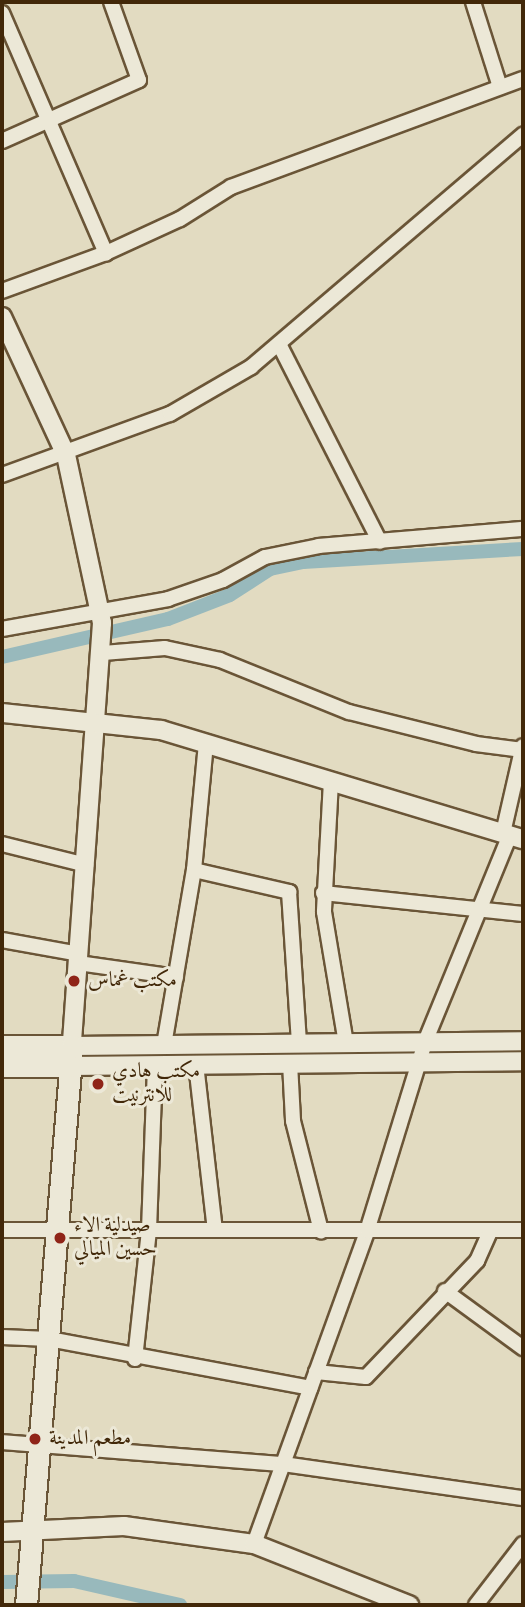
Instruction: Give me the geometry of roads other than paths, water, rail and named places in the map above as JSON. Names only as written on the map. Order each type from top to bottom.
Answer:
[{"type":"main road","points":[[2,1046],[71,1056]]},
{"type":"main road","points":[[2,1066],[71,1056]]},
{"type":"main road","points":[[26,1605],[71,1056]]},
{"type":"street","points":[[2,141],[139,80],[111,2]]},
{"type":"street","points":[[473,2],[500,87]]},
{"type":"street","points":[[2,13],[106,253]]},
{"type":"street","points":[[2,291],[106,253],[180,219],[231,187],[523,79]]},
{"type":"street","points":[[2,475],[66,454],[170,414],[279,344],[523,135]]},
{"type":"street","points":[[2,317],[7,341],[66,454],[101,615],[103,653],[71,1056]]},
{"type":"street","points":[[279,344],[380,542]]},
{"type":"street","points":[[2,629],[101,615],[168,598],[223,580],[265,557],[318,546],[523,529]]},
{"type":"street","points":[[103,653],[165,648],[219,660],[349,712],[476,744],[523,748],[512,836],[425,1042],[367,1231],[254,1544]]},
{"type":"street","points":[[2,713],[97,721],[206,744],[512,836]]},
{"type":"street","points":[[164,1045],[194,870],[206,744]]},
{"type":"street","points":[[331,781],[323,892],[346,1043]]},
{"type":"street","points":[[2,844],[86,865]]},
{"type":"street","points":[[194,870],[287,889],[299,1044]]},
{"type":"street","points":[[323,892],[480,907],[523,914]]},
{"type":"street","points":[[2,940],[78,959],[176,977]]},
{"type":"street","points":[[71,1056],[164,1045],[523,1041]]},
{"type":"street","points":[[71,1056],[155,1065],[523,1061]]},
{"type":"street","points":[[290,1063],[293,1122],[321,1231]]},
{"type":"street","points":[[196,1064],[215,1230]]},
{"type":"street","points":[[135,1359],[149,1230],[155,1065]]},
{"type":"street","points":[[2,1230],[523,1230]]},
{"type":"street","points":[[316,1372],[366,1377],[445,1290],[477,1261],[491,1230]]},
{"type":"street","points":[[445,1290],[523,1348]]},
{"type":"street","points":[[2,1337],[48,1339],[135,1359],[310,1388]]},
{"type":"street","points":[[2,1442],[283,1464],[523,1498]]},
{"type":"street","points":[[2,1532],[33,1539],[124,1526],[254,1544],[409,1605]]},
{"type":"street","points":[[477,1605],[523,1544]]},
{"type":"waterway","points":[[2,657],[168,619],[230,595],[270,569],[303,562],[523,549]]},
{"type":"waterway","points":[[2,1582],[74,1581],[180,1605]]},
{"type":"place","name":"مكتب غماس","points":[[74,981]]},
{"type":"place","name":"مكتب هادي للانترنيت","points":[[98,1084]]},
{"type":"place","name":"صيدلية الاء حسين الميالي","points":[[60,1238]]},
{"type":"place","name":"مطعم المدينة","points":[[35,1439]]}]
